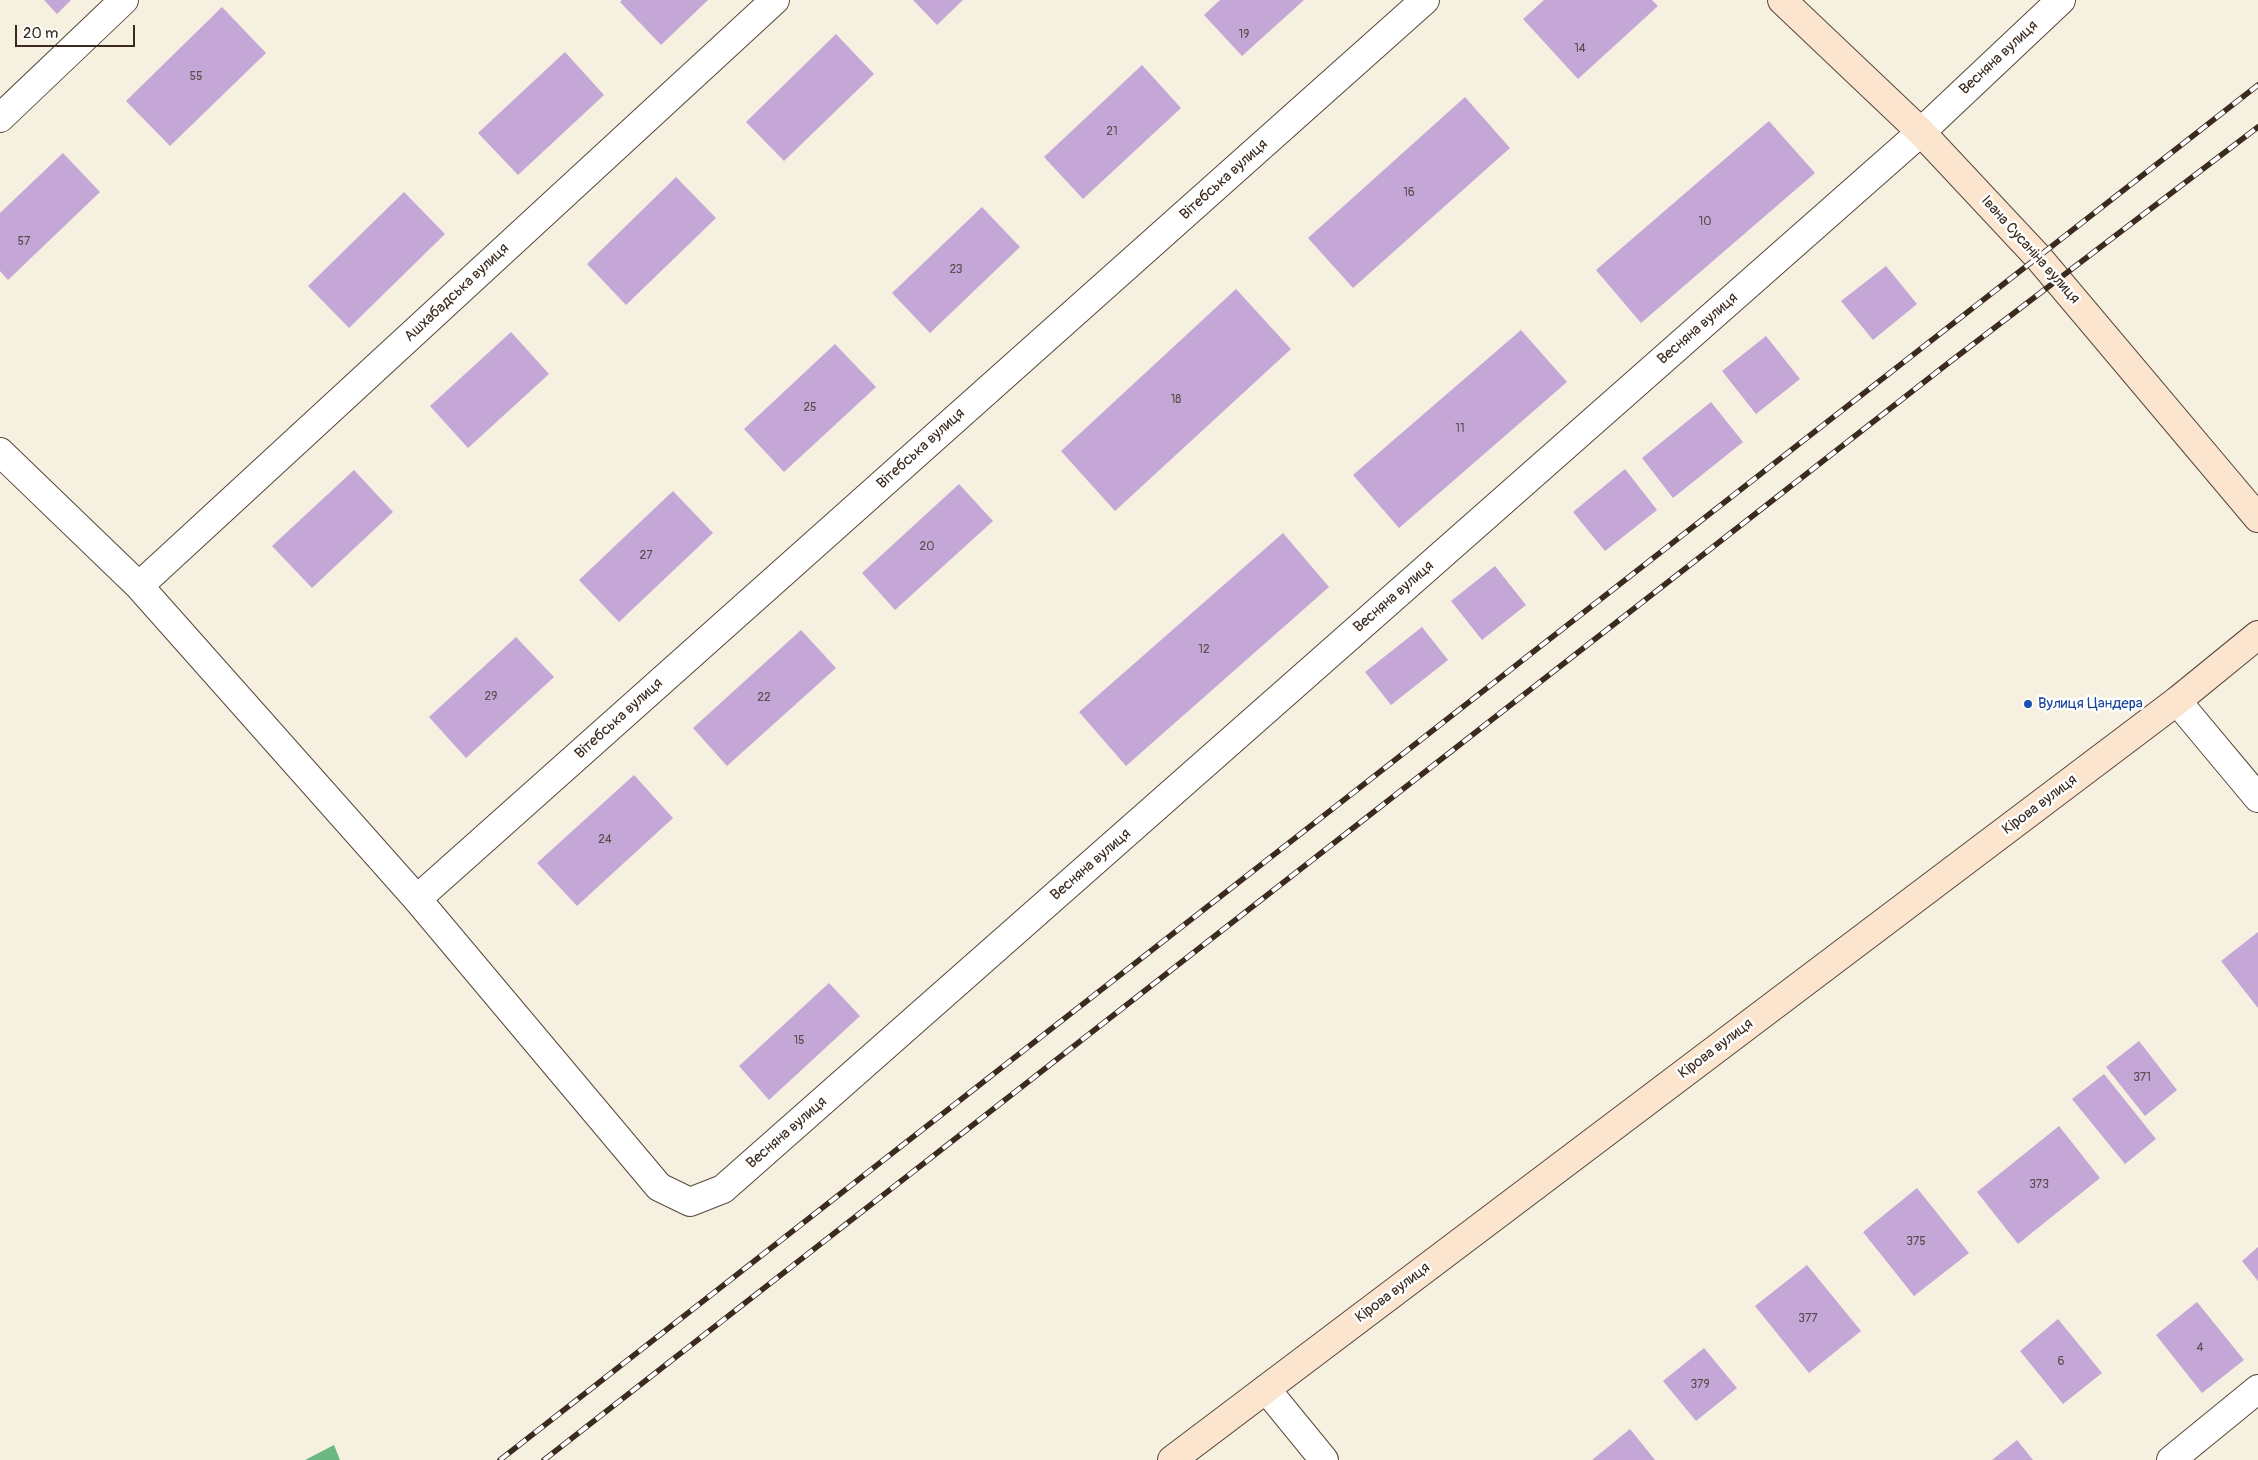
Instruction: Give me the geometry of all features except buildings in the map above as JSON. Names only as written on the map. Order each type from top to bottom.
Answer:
[{"type":"main road","name":"Івана Сусаніна вулиця","points":[[1782,0],[1921,132],[2038,257],[2258,518]]},
{"type":"main road","name":"Кірова вулиця","points":[[1172,1460],[2177,701],[2258,635]]},
{"type":"street","points":[[0,118],[124,0]]},
{"type":"street","name":"Ашхабадська вулиця","points":[[139,586],[775,0]]},
{"type":"street","name":"Вітебська вулиця","points":[[417,899],[1425,0]]},
{"type":"street","name":"Весняна вулиця","points":[[0,452],[139,586],[417,899],[659,1187],[690,1202],[723,1189],[1921,132],[2061,0]]},
{"type":"street","points":[[2177,701],[2258,798]]},
{"type":"street","points":[[1266,1389],[1324,1460]]},
{"type":"street","points":[[2171,1460],[2258,1389]]},
{"type":"green space","points":[[334,1445],[340,1460],[305,1460]]},
{"type":"railway","points":[[500,1460],[2258,85]]},
{"type":"railway","points":[[544,1460],[1951,361],[2258,127]]},
{"type":"place","name":"Вулиця Цандера","points":[[2028,704]]}]
